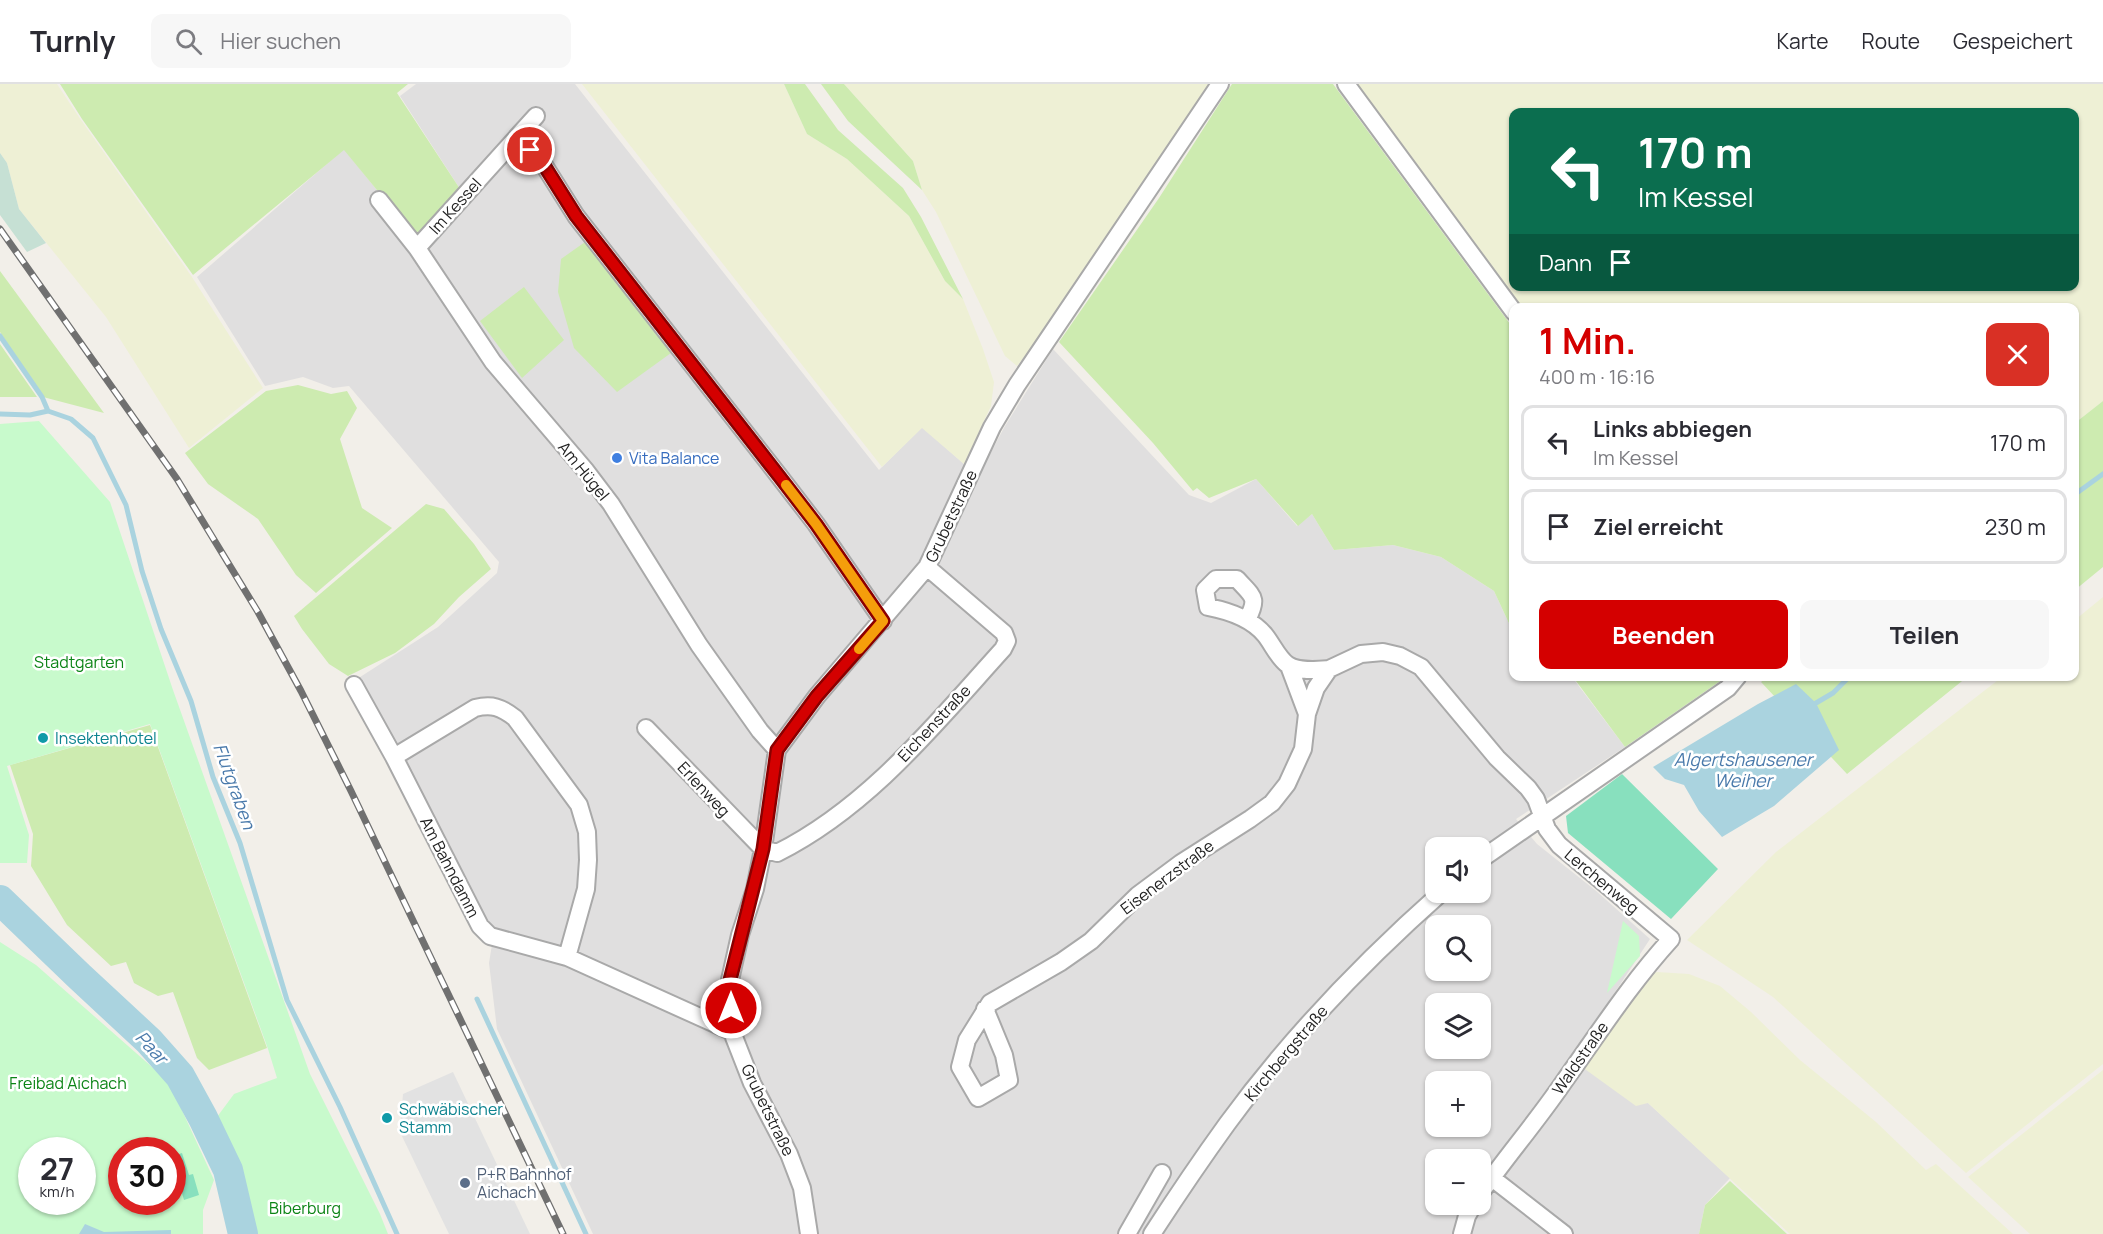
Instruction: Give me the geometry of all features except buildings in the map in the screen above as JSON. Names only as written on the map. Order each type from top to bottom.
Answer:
[{"type":"street","name":"Grubetstraße","points":[[809,1234],[802,1188],[796,1171],[752,1083],[733,1032],[730,980],[763,849],[777,750],[817,696],[927,567],[992,427],[1017,385],[1220,84]]},
{"type":"street","points":[[1346,84],[1509,305]]},
{"type":"street","name":"Im Kessel","points":[[417,248],[536,116]]},
{"type":"street","points":[[517,138],[542,162],[576,216],[816,524],[883,621]]},
{"type":"street","name":"Am Hügel","points":[[379,200],[417,248],[493,362],[586,471],[611,504],[699,645],[760,731],[777,750]]},
{"type":"street","name":"Eichenstraße","points":[[763,849],[777,853],[806,838],[847,808],[893,768],[1003,648],[1007,641],[1004,633],[927,567]]},
{"type":"street","name":"Eisenerzstraße","points":[[1247,620],[1264,634],[1289,666],[1306,714]]},
{"type":"street","points":[[1289,666],[1309,670],[1329,669],[1361,654],[1383,652],[1400,656],[1421,667],[1491,752],[1528,788],[1536,799],[1542,815]]},
{"type":"street","name":"Eisenerzstraße","points":[[986,1010],[1004,1056],[1009,1080],[978,1098],[960,1067],[967,1040],[990,1003],[1061,962],[1091,941],[1138,896],[1180,863],[1272,803],[1287,784],[1300,757],[1303,749],[1306,714],[1316,688],[1329,669]]},
{"type":"street","points":[[1491,852],[1728,688],[1734,681]]},
{"type":"street","name":"Am Bahndamm","points":[[354,685],[394,757],[480,926],[490,936],[567,957],[733,1032]]},
{"type":"street","points":[[394,757],[475,708],[489,705],[503,708],[515,718],[579,805],[587,832],[588,860],[585,889],[567,957]]},
{"type":"street","name":"Erlenweg","points":[[646,728],[763,849]]},
{"type":"street","name":"Lerchenweg","points":[[1542,815],[1547,829],[1559,845],[1671,939]]},
{"type":"street","name":"Kirchbergstraße","points":[[1152,1234],[1228,1123],[1289,1046],[1347,982],[1430,903]]},
{"type":"street","name":"Waldstraße","points":[[1492,1178],[1563,1084],[1601,1026],[1671,939]]},
{"type":"street","points":[[1127,1234],[1162,1173]]},
{"type":"street","points":[[1492,1178],[1564,1234]]},
{"type":"street","points":[[1462,1234],[1468,1215]]},
{"type":"shaded area","points":[[416,84],[575,84],[879,470],[922,427],[964,464],[975,482],[1005,426],[1053,349],[1189,495],[1211,503],[1256,479],[1297,526],[1312,514],[1334,550],[1393,545],[1441,557],[1494,591],[1509,623],[1509,681],[1575,681],[1625,747],[1516,819],[1537,844],[1595,890],[1650,939],[1571,1059],[1648,1103],[1730,1178],[1705,1205],[1699,1234],[593,1234],[497,1029],[489,963],[494,932],[485,922],[357,679],[438,627],[497,573],[499,562],[349,386],[333,388],[303,377],[265,386],[197,277],[344,149],[417,240],[462,192],[400,96]]},
{"type":"shaded area","name":"P+R Bahnhof Aichach","points":[[453,1072],[530,1234],[449,1234],[400,1132],[403,1094]]},
{"type":"green space","points":[[0,84],[57,84],[192,277],[263,388],[189,448],[106,317],[19,209],[7,163],[0,153]]},
{"type":"green space","points":[[60,84],[408,84],[397,93],[462,192],[418,240],[344,150],[193,275],[82,119]]},
{"type":"green space","points":[[582,84],[784,84],[807,134],[847,159],[909,216],[945,281],[963,299],[994,382],[991,406],[964,464],[922,428],[882,467]]},
{"type":"green space","points":[[784,84],[805,84],[838,130],[903,188],[921,217],[963,299],[945,281],[909,216],[847,159],[807,134]]},
{"type":"green space","points":[[821,84],[844,84],[913,161],[922,190],[848,121]]},
{"type":"green space","points":[[844,84],[1210,84],[1046,330],[1017,366],[1005,356],[936,212],[922,190],[913,161]]},
{"type":"green space","points":[[1232,84],[1333,84],[1509,323],[1509,623],[1494,591],[1441,557],[1393,545],[1334,550],[1312,514],[1298,526],[1256,479],[1209,498],[1197,488],[1193,491],[1153,443],[1059,342],[1159,198]]},
{"type":"green space","points":[[1355,84],[2103,84],[2103,401],[2079,420],[2079,303],[1517,303]]},
{"type":"green space","points":[[0,153],[7,163],[19,209],[46,243],[27,252],[0,215]]},
{"type":"green space","points":[[585,242],[671,353],[617,392],[574,348],[558,292],[561,259]]},
{"type":"green space","points":[[0,271],[104,413],[43,397],[0,332]]},
{"type":"green space","points":[[524,287],[564,340],[522,378],[480,321]]},
{"type":"green space","points":[[0,344],[37,397],[0,397]]},
{"type":"green space","points":[[298,385],[331,394],[347,391],[357,408],[340,439],[362,508],[392,528],[316,593],[296,575],[258,519],[208,484],[185,453],[266,391]]},
{"type":"green space","points":[[2103,401],[2103,567],[2079,587],[2079,420]]},
{"type":"green space","name":"Stadtgarten","points":[[39,421],[110,502],[173,690],[310,1074],[388,1234],[258,1234],[217,1117],[234,1094],[277,1078],[150,724],[7,766],[29,835],[27,863],[0,863],[0,424]]},
{"type":"green space","points":[[426,504],[444,509],[474,544],[491,569],[459,597],[434,624],[395,653],[348,676],[329,664],[294,616]]},
{"type":"green space","points":[[2103,597],[2103,1064],[1966,1173],[1773,997],[1687,940],[1776,852],[1997,681],[2079,681],[2079,617]]},
{"type":"green space","points":[[1576,681],[1720,681],[1625,747]]},
{"type":"green space","points":[[1762,681],[1962,681],[1847,774]]},
{"type":"green space","points":[[150,725],[267,1048],[209,1070],[197,1058],[173,992],[158,996],[134,983],[126,962],[111,966],[67,925],[31,866],[33,834],[10,765]]},
{"type":"green space","points":[[1622,774],[1718,869],[1671,919],[1568,833],[1566,816]]},
{"type":"green space","points":[[1623,921],[1639,936],[1640,956],[1607,993]]},
{"type":"green space","name":"Freibad Aichach","points":[[0,942],[36,965],[169,1082],[214,1180],[203,1210],[203,1234],[0,1234]]},
{"type":"green space","points":[[1657,972],[1689,974],[1720,986],[1751,1012],[1800,1060],[1876,1122],[1926,1170],[1936,1164],[2013,1234],[1790,1234],[1648,1103],[1636,1106],[1582,1067],[1650,974]]},
{"type":"green space","points":[[2103,1070],[2103,1234],[2030,1234],[1968,1177]]},
{"type":"green space","points":[[186,1166],[189,1175],[193,1174],[199,1195],[186,1199]]},
{"type":"green space","points":[[1730,1181],[1787,1234],[1699,1234],[1705,1205]]},
{"type":"water","name":"Algertshausener Weiher","points":[[1796,684],[1816,703],[1839,750],[1774,806],[1722,837],[1699,811],[1684,785],[1665,779],[1653,767]]},
{"type":"water","points":[[85,1224],[104,1232],[171,1230],[171,1234],[79,1234]]},
{"type":"waterway","points":[[0,336],[42,397],[48,411]]},
{"type":"waterway","name":"Flutgraben","points":[[0,414],[30,415],[48,411],[71,419],[93,438],[126,505],[142,571],[161,629],[191,701],[213,777],[240,843],[287,1000],[340,1107],[397,1234]]},
{"type":"waterway","points":[[2079,491],[2103,474]]},
{"type":"waterway","points":[[1816,703],[1833,693],[1845,681]]},
{"type":"waterway","name":"Paar","points":[[0,900],[149,1041],[180,1076],[228,1170],[243,1234]]},
{"type":"waterway","points":[[477,999],[586,1234]]},
{"type":"railway","points":[[0,229],[177,479],[258,612],[351,791],[563,1234]]},
{"type":"slow traffic","points":[[786,485],[883,621],[859,649]]},
{"type":"place","name":"Vita Balance","points":[[617,458]]},
{"type":"place","name":"Insektenhotel","points":[[43,738]]},
{"type":"place","name":"Schwäbischer Stamm","points":[[387,1118]]},
{"type":"place","name":"P+R Bahnhof Aichach","points":[[465,1183]]},
{"type":"route","points":[[530,150],[542,162],[576,216],[816,524],[883,621],[817,696],[777,750],[763,849],[730,980],[731,1008]]},
{"type":"park label","name":"Biberburg","points":[[305,1208]]}]
